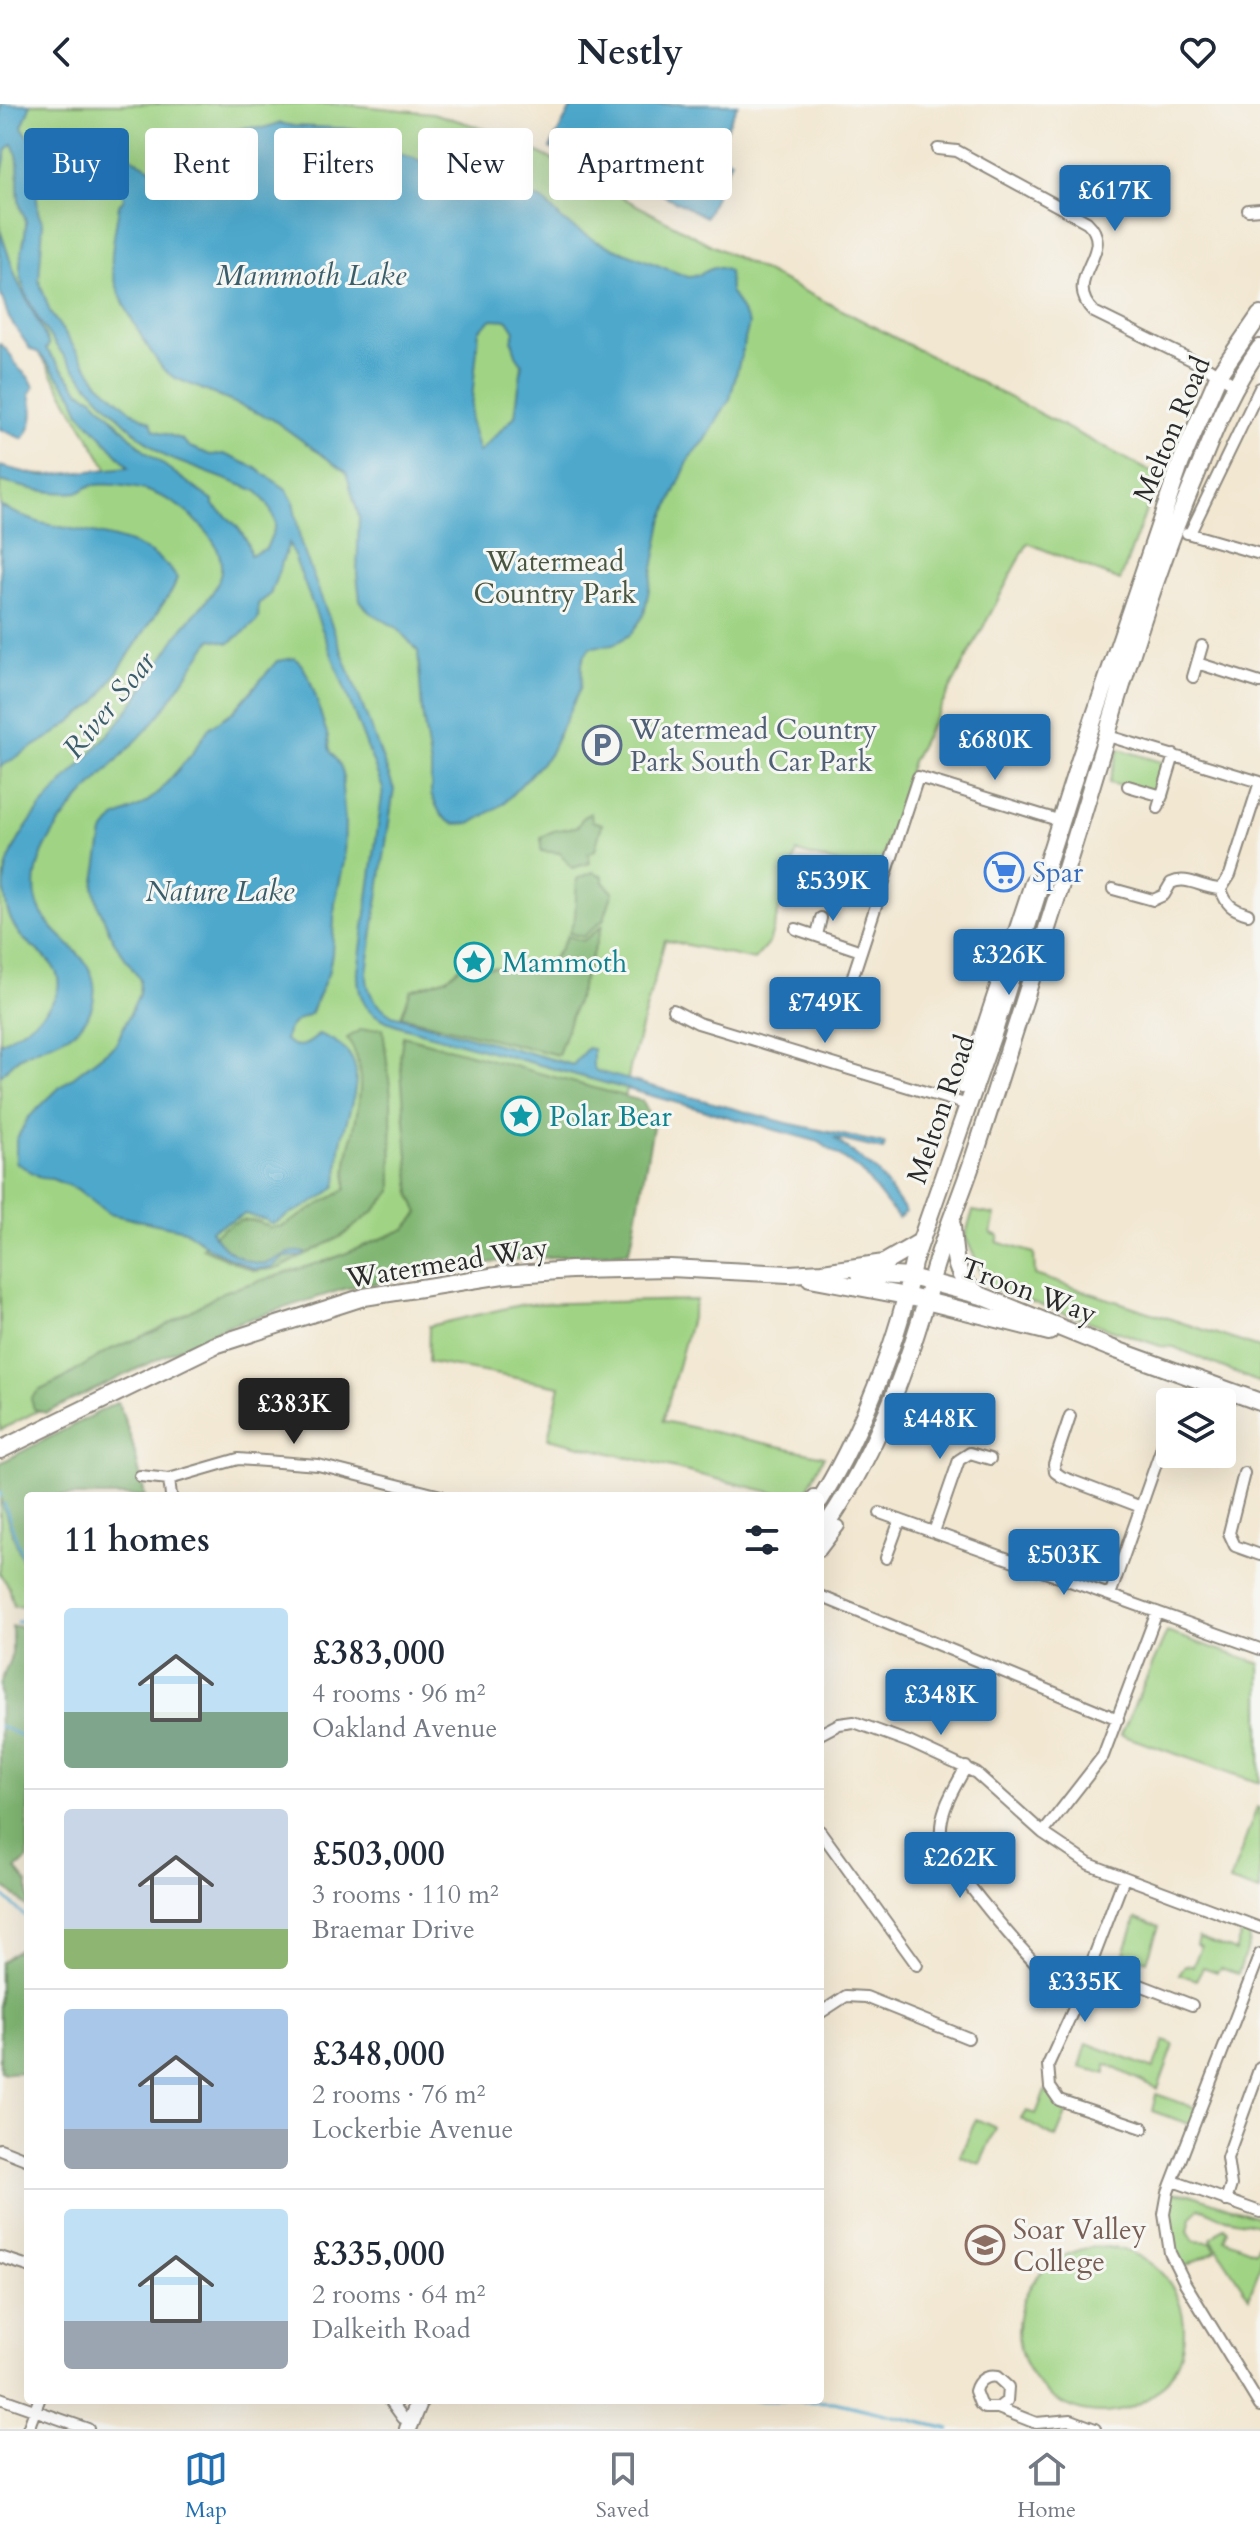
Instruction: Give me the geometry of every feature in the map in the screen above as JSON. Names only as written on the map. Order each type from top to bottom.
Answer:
[{"type":"main road","name":"Melton Road","points":[[824,1528],[856,1480],[916,1334],[930,1281],[975,1154],[1010,1020],[1055,906],[1108,736],[1195,427],[1219,374],[1257,321]]},
{"type":"main road","name":"Melton Road","points":[[820,1492],[848,1450],[906,1296],[920,1242],[968,1105],[978,1061],[1010,1020],[1020,932],[1041,883],[1090,728],[1165,528],[1235,385],[1260,348]]},
{"type":"main road","name":"Melton Road","points":[[1090,728],[1100,721],[1113,688],[1122,685]]},
{"type":"main road","points":[[1019,953],[1025,955],[1032,951],[1047,911],[1055,906]]},
{"type":"main road","name":"Melton Road","points":[[951,1219],[959,1275],[965,1284],[982,1296]]},
{"type":"main road","name":"Watermead Way","points":[[0,1450],[215,1345],[364,1297],[503,1275],[571,1270],[670,1268],[789,1274],[823,1272],[884,1263],[920,1242]]},
{"type":"main road","name":"Watermead Way","points":[[823,1272],[930,1281]]},
{"type":"main road","name":"Watermead Way","points":[[789,1274],[926,1301]]},
{"type":"main road","name":"Troon Way","points":[[930,1281],[982,1296],[1108,1347],[1260,1402]]},
{"type":"main road","name":"Troon Way","points":[[926,1301],[1108,1347]]},
{"type":"main road","points":[[824,1500],[839,1507]]},
{"type":"main road","points":[[403,2425],[416,2404]]},
{"type":"street","points":[[938,149],[957,151],[1087,222],[1095,229],[1099,245],[1083,280],[1086,304],[1094,312],[1219,374],[1235,385]]},
{"type":"street","points":[[1248,210],[1260,209]]},
{"type":"street","points":[[1190,533],[1260,388]]},
{"type":"street","points":[[1165,528],[1260,554]]},
{"type":"street","points":[[1193,677],[1202,646]]},
{"type":"street","points":[[1197,663],[1260,683]]},
{"type":"street","points":[[1108,736],[1260,782],[1230,875],[1221,889],[1225,903],[1234,910],[1248,914]]},
{"type":"street","points":[[1158,808],[1174,755]]},
{"type":"street","points":[[850,985],[918,777],[1061,821]]},
{"type":"street","points":[[1128,786],[1162,796]]},
{"type":"street","points":[[1121,888],[1146,900],[1159,899],[1171,883],[1183,879],[1211,889],[1221,889]]},
{"type":"street","points":[[817,935],[821,918]]},
{"type":"street","points":[[796,929],[861,951]]},
{"type":"street","points":[[962,1088],[978,1061],[1020,932]]},
{"type":"street","points":[[673,1010],[698,1023],[968,1105]]},
{"type":"street","points":[[1070,1416],[1054,1464],[1055,1472],[1141,1507]]},
{"type":"street","points":[[934,1532],[959,1460],[970,1453],[990,1459]]},
{"type":"street","points":[[140,1476],[169,1479],[238,1459],[318,1465],[425,1492]]},
{"type":"street","points":[[1110,1595],[1156,1464]]},
{"type":"street","points":[[1244,1473],[1229,1533],[1235,1546],[1260,1555]]},
{"type":"street","points":[[169,1479],[171,1492]]},
{"type":"street","points":[[880,1513],[1260,1649]]},
{"type":"street","points":[[886,1558],[900,1520]]},
{"type":"street","points":[[824,1546],[839,1526]]},
{"type":"street","points":[[824,1598],[1118,1719]]},
{"type":"street","points":[[1043,1833],[1103,1756],[1157,1612]]},
{"type":"street","points":[[824,1732],[839,1724],[854,1722],[883,1731],[966,1767],[1043,1833],[1089,1864],[1260,1928]]},
{"type":"street","points":[[966,1767],[945,1806],[942,1841],[948,1856],[1000,1924],[1046,1974],[1079,1995]]},
{"type":"street","points":[[824,1837],[917,1965]]},
{"type":"street","points":[[1124,1878],[1091,1966],[1048,2065],[1050,2087],[1059,2100],[1143,2128]]},
{"type":"street","points":[[1260,1954],[1257,1972],[1173,2181],[1164,2214],[1170,2253],[1260,2406]]},
{"type":"street","points":[[1091,1966],[1186,2003],[1185,1989]]},
{"type":"street","points":[[824,2010],[846,1996],[866,1997],[968,2038]]},
{"type":"street","points":[[1226,2201],[1231,2185],[1227,2158],[1260,2067]]},
{"type":"street","points":[[0,2149],[24,2158]]},
{"type":"street","points":[[1173,2181],[1260,2212]]},
{"type":"street","points":[[0,2257],[24,2265]]},
{"type":"street","points":[[0,2398],[24,2403]]},
{"type":"street","points":[[392,2404],[403,2425]]},
{"type":"street","points":[[28,2429],[37,2405],[88,2429]]},
{"type":"street","points":[[998,2408],[1036,2423],[1071,2420],[1095,2429]]},
{"type":"green space","name":"Watermead Country Park","points":[[0,104],[341,104],[433,113],[482,128],[418,128],[418,200],[533,200],[533,149],[549,158],[549,200],[627,200],[1159,476],[1120,581],[1028,543],[912,761],[878,874],[797,852],[769,943],[754,960],[665,940],[630,1068],[604,1201],[505,1252],[339,1282],[219,1319],[0,1430],[0,473],[113,478],[27,332],[0,242]]},
{"type":"green space","points":[[1119,749],[1171,765],[1162,796],[1109,783]]},
{"type":"green space","points":[[591,813],[592,821],[602,824],[595,850],[588,854],[590,863],[572,868],[560,853],[541,851],[541,838],[578,826],[583,817]]},
{"type":"green space","points":[[593,872],[603,876],[603,882],[613,892],[604,919],[583,937],[569,933],[575,917],[577,879]]},
{"type":"green space","points":[[602,926],[558,1055],[401,1016],[411,990],[447,978],[462,965],[481,970],[484,967],[533,969],[551,960],[567,936],[583,941]]},
{"type":"green space","points":[[383,1028],[391,1096],[392,1191],[375,1210],[342,1236],[280,1268],[254,1271],[202,1248],[233,1223],[251,1220],[270,1228],[283,1226],[346,1189],[347,1161],[360,1096],[359,1066],[347,1038],[361,1030]]},
{"type":"green space","points":[[403,1036],[642,1101],[654,1121],[628,1252],[506,1260],[344,1289],[224,1327],[46,1413],[34,1409],[31,1399],[38,1391],[107,1351],[160,1329],[223,1292],[332,1259],[405,1229],[419,1213],[411,1195],[400,1057]]},
{"type":"green space","points":[[973,1211],[995,1215],[991,1233],[999,1236],[997,1242],[1034,1253],[1035,1275],[1260,1348],[1260,1383],[1174,1347],[1160,1346],[988,1287],[965,1236]]},
{"type":"green space","points":[[696,1300],[663,1421],[824,1456],[806,1492],[771,1492],[548,1438],[560,1386],[428,1362],[429,1326],[524,1304]]},
{"type":"green space","points":[[118,1402],[132,1441],[144,1492],[24,1492],[24,1565],[0,1498],[0,1463]]},
{"type":"green space","points":[[0,1498],[24,1565],[24,1605],[14,1606],[9,1587],[0,1574]]},
{"type":"green space","points":[[20,1626],[24,1632],[24,1862],[16,1869],[24,1878],[24,1904],[0,1883],[0,1685],[12,1654],[12,1627]]},
{"type":"green space","points":[[1167,1632],[1260,1664],[1260,1783],[1121,1735]]},
{"type":"green space","points":[[1257,1807],[1260,1808],[1260,1892],[1230,1882]]},
{"type":"green space","points":[[1136,1918],[1159,1926],[1147,1961],[1124,1953]]},
{"type":"green space","points":[[1244,1925],[1249,1941],[1238,1974],[1203,1967],[1196,1980],[1179,1974],[1185,1965],[1193,1966],[1201,1946],[1196,1944],[1198,1937],[1235,1951]]},
{"type":"green space","points":[[24,1947],[24,2072],[0,2071],[0,1962]]},
{"type":"green space","points":[[1164,2041],[1174,2045],[1158,2089],[1106,2064],[1106,2074],[1080,2067],[1087,2043],[1153,2069]]},
{"type":"green space","points":[[1045,2091],[1070,2105],[1056,2138],[1021,2119],[1026,2111],[1036,2114]]},
{"type":"green space","points":[[1156,2094],[1199,2109],[1192,2125],[1152,2111]]},
{"type":"green space","points":[[976,2119],[996,2128],[980,2164],[960,2156]]},
{"type":"green space","points":[[1168,2192],[1190,2194],[1260,2218],[1260,2226],[1199,2208],[1191,2218],[1188,2231],[1194,2241],[1211,2242],[1216,2251],[1178,2270],[1164,2214]]},
{"type":"green space","points":[[1224,2227],[1227,2230],[1225,2239],[1255,2251],[1260,2238],[1260,2266],[1249,2297],[1211,2239]]},
{"type":"green space","points":[[1101,2247],[1133,2254],[1160,2271],[1177,2298],[1184,2330],[1177,2362],[1160,2389],[1133,2406],[1101,2413],[1069,2406],[1042,2389],[1025,2362],[1018,2330],[1025,2298],[1042,2271],[1069,2254]]},
{"type":"water","points":[[1,104],[31,104],[22,127],[24,200],[37,200],[43,224],[39,280],[50,312],[98,382],[131,411],[151,422],[154,430],[181,439],[190,447],[210,455],[224,454],[254,467],[286,489],[293,501],[301,544],[394,789],[367,972],[368,986],[376,1002],[392,1015],[573,1065],[587,1048],[593,1049],[596,1071],[787,1123],[885,1144],[883,1150],[834,1138],[877,1172],[906,1212],[898,1218],[861,1171],[819,1142],[413,1030],[380,1018],[365,1005],[358,971],[383,789],[289,543],[270,595],[258,604],[256,621],[229,643],[212,639],[156,719],[72,807],[46,846],[38,866],[35,891],[40,910],[50,926],[88,966],[94,982],[93,1003],[89,1014],[76,1030],[20,1057],[0,1076],[0,1043],[43,1013],[57,992],[58,980],[51,963],[20,935],[10,918],[4,889],[9,860],[18,841],[44,804],[129,708],[182,629],[212,594],[221,569],[220,557],[208,534],[187,513],[153,493],[130,487],[93,485],[79,492],[58,493],[0,481],[0,466],[41,476],[129,467],[80,413],[73,395],[39,353],[30,349],[9,318],[0,292],[0,230],[17,280],[49,345],[46,349],[80,391],[93,398],[146,452],[213,501],[213,505],[242,533],[250,555],[266,549],[275,520],[257,491],[166,457],[147,442],[100,397],[54,343],[24,289],[20,265],[26,222],[19,197],[18,158],[13,144],[7,149],[0,182]]},
{"type":"water","points":[[573,104],[738,104],[726,128],[560,128]]},
{"type":"water","name":"Mammoth Lake","points":[[280,123],[336,128],[274,128],[274,200],[402,200],[402,155],[414,158],[418,160],[418,200],[533,200],[533,197],[543,200],[563,221],[596,241],[688,277],[713,268],[723,269],[729,272],[730,291],[749,324],[730,399],[705,441],[690,457],[662,522],[644,615],[631,634],[613,645],[591,647],[586,653],[580,689],[549,755],[503,804],[472,823],[454,824],[448,821],[441,815],[431,795],[431,768],[422,712],[418,651],[397,628],[369,612],[360,600],[357,574],[359,517],[346,472],[272,419],[173,377],[163,369],[132,320],[114,278],[113,245],[119,205],[123,200],[129,200],[129,156],[145,165],[145,200],[258,200],[258,128],[243,128],[248,127],[263,128]],"holes":[[[492,319],[508,320],[515,331],[512,340],[522,364],[515,416],[479,452],[470,420],[479,330]]]},
{"type":"water","points":[[673,200],[713,200],[706,217]]},
{"type":"water","points":[[0,344],[34,387],[30,394],[32,423],[23,439],[0,429]]},
{"type":"water","points":[[0,506],[41,523],[133,544],[165,563],[177,578],[173,589],[97,702],[56,733],[0,767]]},
{"type":"water","name":"Nature Lake","points":[[295,658],[306,672],[330,750],[342,771],[344,862],[335,903],[328,974],[310,1014],[290,1026],[285,1040],[294,1045],[303,1045],[319,1034],[338,1043],[349,1054],[355,1067],[356,1080],[341,1143],[336,1186],[314,1202],[272,1224],[245,1214],[211,1230],[227,1249],[253,1262],[270,1262],[291,1253],[305,1253],[303,1256],[284,1257],[271,1268],[254,1269],[211,1249],[185,1230],[109,1214],[77,1189],[42,1178],[18,1164],[16,1140],[28,1118],[60,1087],[116,1044],[139,994],[140,980],[113,940],[98,905],[94,887],[103,833],[115,818],[156,795],[191,755],[209,728],[234,711],[277,661]]},
{"type":"waterway","points":[[4,1504],[24,1561]]},
{"type":"waterway","points":[[17,1622],[24,1620]]},
{"type":"waterway","points":[[0,1726],[24,1737]]},
{"type":"waterway","points":[[0,1893],[24,1915]]},
{"type":"waterway","points":[[824,2402],[949,2429]]},
{"type":"place","name":"Watermead Country Park South Car Park","points":[[602,745]]},
{"type":"place","name":"Spar","points":[[1004,872]]},
{"type":"place","name":"Mammoth","points":[[474,962]]},
{"type":"place","name":"Polar Bear","points":[[521,1116]]},
{"type":"place","name":"Soar Valley College","points":[[985,2245]]},
{"type":"water label","name":"River Soar","points":[[109,705]]}]
